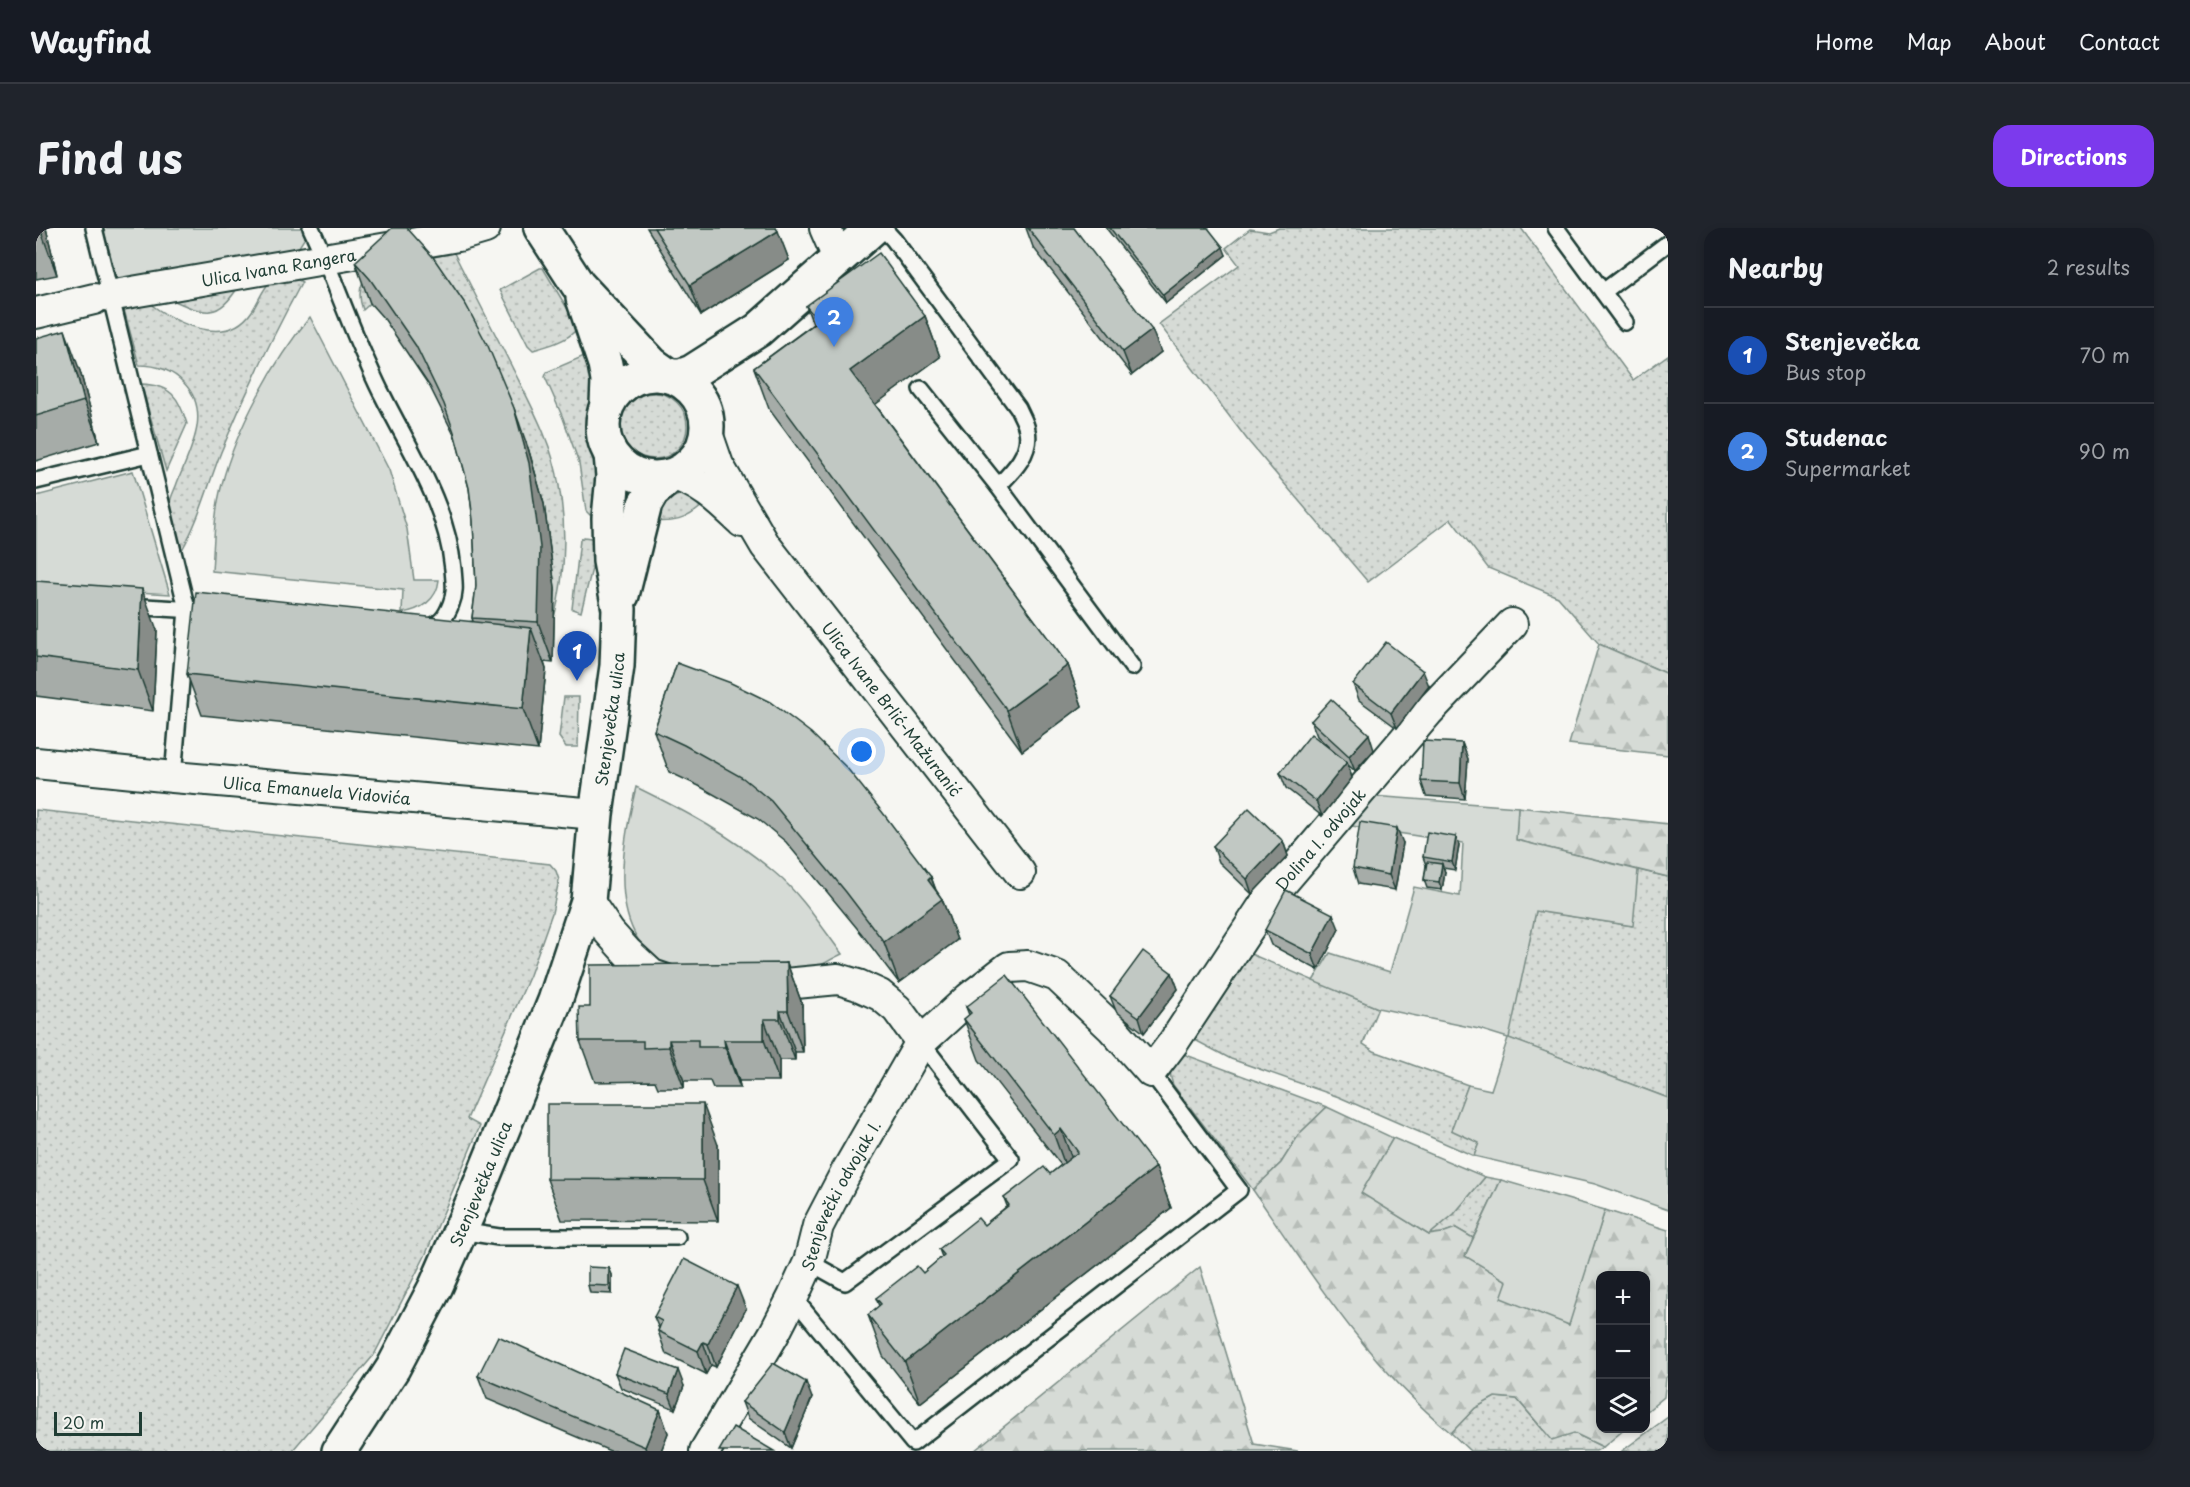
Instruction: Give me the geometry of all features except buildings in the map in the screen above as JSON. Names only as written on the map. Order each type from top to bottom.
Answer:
[{"type":"street","name":"Ulica Ivana Rangera","points":[[36,313],[102,298],[458,236],[485,228]]},
{"type":"street","points":[[541,228],[578,285],[652,364],[669,376],[681,376],[692,372],[758,330],[873,228]]},
{"type":"street","points":[[825,228],[838,258]]},
{"type":"street","points":[[578,285],[605,364],[608,381],[607,404],[603,421],[604,439],[611,455],[623,468],[639,476],[654,479],[670,476],[683,471],[694,461],[703,448],[710,404],[718,385],[758,330]]},
{"type":"street","points":[[607,404],[617,390],[630,380],[646,374],[663,374],[679,379],[693,389],[702,402],[707,425]]},
{"type":"street","name":"Ulica Ivane Brlić-Mažuranić","points":[[707,425],[718,465],[765,546]]},
{"type":"street","name":"Stenjevečka ulica","points":[[611,455],[613,476],[609,518],[610,561],[619,609]]},
{"type":"street","name":"Ulica Ivane Brlić-Mažuranić","points":[[670,476],[693,482],[716,498],[765,546],[1020,873]]},
{"type":"street","name":"Stenjevečka ulica","points":[[339,1451],[393,1368],[436,1286],[555,1001],[588,901],[617,666],[619,609],[645,504],[652,492],[670,476]]},
{"type":"street","name":"Dolina I. odvojak","points":[[1150,1072],[1173,1043],[1266,902],[1428,712],[1512,624]]},
{"type":"street","name":"Ulica Emanuela Vidovića","points":[[36,762],[173,777],[597,814]]},
{"type":"street","points":[[588,901],[615,938],[652,975],[682,985],[713,988],[838,979],[858,984],[880,995],[897,1009],[921,1042]]},
{"type":"street","name":"Stenjevečki odvojak I.","points":[[705,1451],[774,1334],[809,1262],[818,1226],[921,1042],[969,998],[1009,967],[1028,966],[1057,976],[1112,1028],[1150,1072]]},
{"type":"lane","points":[[94,228],[102,298],[149,454],[188,609],[173,777]]},
{"type":"lane","points":[[311,228],[326,259],[348,321],[383,396],[418,459],[441,512],[452,555],[456,593],[447,615],[436,626],[414,630]]},
{"type":"lane","points":[[883,228],[1018,408],[1028,430],[1028,442],[1018,466],[998,486]]},
{"type":"lane","points":[[1556,228],[1625,322]]},
{"type":"lane","points":[[1603,292],[1668,243]]},
{"type":"lane","points":[[921,389],[998,486],[1132,667]]},
{"type":"lane","points":[[36,481],[149,454]]},
{"type":"lane","points":[[118,605],[223,612]]},
{"type":"lane","points":[[809,1262],[845,1282],[1011,1159],[921,1042]]},
{"type":"lane","points":[[793,1297],[913,1443],[1239,1190],[1150,1072]]},
{"type":"lane","points":[[462,1227],[473,1233],[499,1237],[677,1237]]},
{"type":"green space","points":[[103,228],[302,228],[306,236],[299,247],[285,252],[117,280]]},
{"type":"green space","points":[[1279,228],[1521,228],[1633,380],[1668,355],[1668,674],[1599,644],[1558,597],[1488,568],[1451,519],[1368,582],[1249,442],[1159,324],[1239,265],[1226,248],[1250,229],[1269,232]]},
{"type":"green space","points":[[454,253],[535,412],[552,456],[562,503],[564,537],[560,589],[553,622],[548,534],[540,491],[528,448],[415,262],[363,310],[361,304],[361,288],[365,278],[373,269]]},
{"type":"green space","points":[[543,268],[576,323],[577,329],[563,340],[533,350],[528,345],[500,290]]},
{"type":"green space","points":[[295,278],[302,282],[240,409],[221,452],[194,526],[182,550],[171,516],[170,503],[196,433],[197,407],[193,395],[174,375],[158,367],[139,365],[123,306],[145,300],[184,323],[199,328],[228,329],[241,323],[252,311],[269,283],[277,279]]},
{"type":"green space","points":[[240,284],[224,304],[209,311],[191,308],[168,298]]},
{"type":"green space","points":[[310,317],[389,470],[407,529],[414,580],[439,580],[435,593],[422,607],[402,613],[403,590],[212,571],[217,505],[228,463],[247,418],[270,374]]},
{"type":"green space","points":[[591,353],[596,390],[587,413],[586,428],[587,440],[598,465],[599,516],[590,515],[586,511],[579,463],[545,377],[547,372]]},
{"type":"green space","points":[[141,384],[160,387],[172,394],[181,406],[187,424],[166,471]]},
{"type":"green space","points":[[654,393],[667,396],[677,403],[684,413],[687,426],[684,439],[677,449],[667,456],[654,459],[641,456],[631,449],[624,439],[621,426],[624,413],[631,403],[641,396]]},
{"type":"green space","points":[[133,471],[170,594],[36,586],[36,496]]},
{"type":"green space","points":[[679,495],[687,495],[704,504],[679,520],[649,521],[664,501]]},
{"type":"green space","points":[[584,537],[597,539],[597,549],[581,612],[572,609],[580,540]]},
{"type":"green space","points":[[1599,644],[1668,674],[1668,755],[1569,744]]},
{"type":"green space","points":[[564,697],[579,697],[578,747],[566,747],[559,737]]},
{"type":"green space","points":[[636,787],[708,825],[758,859],[793,890],[842,954],[800,974],[786,975],[686,974],[656,960],[639,941],[629,918],[624,893],[623,866],[626,839]]},
{"type":"green space","points":[[1372,796],[1518,807],[1516,840],[1638,870],[1633,926],[1536,911],[1509,1038],[1668,1098],[1668,1210],[1595,1184],[1474,1156],[1479,1143],[1451,1130],[1468,1085],[1491,1090],[1508,1038],[1479,1029],[1378,1008],[1313,981],[1330,953],[1390,972],[1414,887],[1460,896],[1463,843],[1345,825]]},
{"type":"green space","points":[[1518,807],[1668,824],[1668,877],[1516,840]]},
{"type":"green space","points":[[36,810],[550,864],[556,871],[559,880],[552,913],[530,975],[467,1119],[480,1126],[425,1256],[374,1355],[292,1451],[36,1451]]},
{"type":"green space","points":[[1638,870],[1668,877],[1668,1098],[1508,1038],[1536,911],[1632,926]]},
{"type":"green space","points":[[1246,952],[1378,1008],[1363,1044],[1374,1051],[1468,1085],[1452,1129],[1479,1143],[1474,1156],[1339,1097],[1231,1059],[1191,1038]]},
{"type":"green space","points":[[1178,1052],[1327,1107],[1300,1133],[1281,1163],[1253,1190],[1173,1085],[1171,1068]]},
{"type":"green space","points":[[1327,1107],[1393,1138],[1362,1193],[1429,1235],[1456,1228],[1473,1238],[1466,1256],[1507,1281],[1568,1325],[1605,1210],[1668,1230],[1668,1375],[1664,1397],[1650,1409],[1650,1271],[1596,1271],[1596,1433],[1620,1433],[1603,1447],[1574,1433],[1552,1440],[1517,1399],[1495,1397],[1475,1408],[1451,1433],[1394,1379],[1343,1319],[1253,1190],[1281,1163],[1300,1133]]},
{"type":"green space","points":[[1393,1138],[1485,1177],[1454,1214],[1429,1235],[1361,1193]]},
{"type":"green space","points":[[1485,1177],[1501,1180],[1473,1238],[1456,1228],[1429,1235],[1454,1214]]},
{"type":"green space","points":[[1501,1180],[1605,1210],[1569,1325],[1501,1298],[1507,1281],[1465,1256]]},
{"type":"green space","points":[[1200,1267],[1254,1444],[1298,1451],[974,1451]]},
{"type":"green space","points":[[1495,1397],[1517,1399],[1543,1430],[1574,1433],[1603,1447],[1596,1451],[1470,1451],[1451,1433],[1475,1408]]},
{"type":"green space","points":[[1668,1417],[1668,1451],[1622,1451],[1646,1433],[1650,1433],[1650,1430]]},
{"type":"place","name":"Studenac","points":[[834,347]]},
{"type":"place","name":"Stenjevečka","points":[[577,681]]}]
